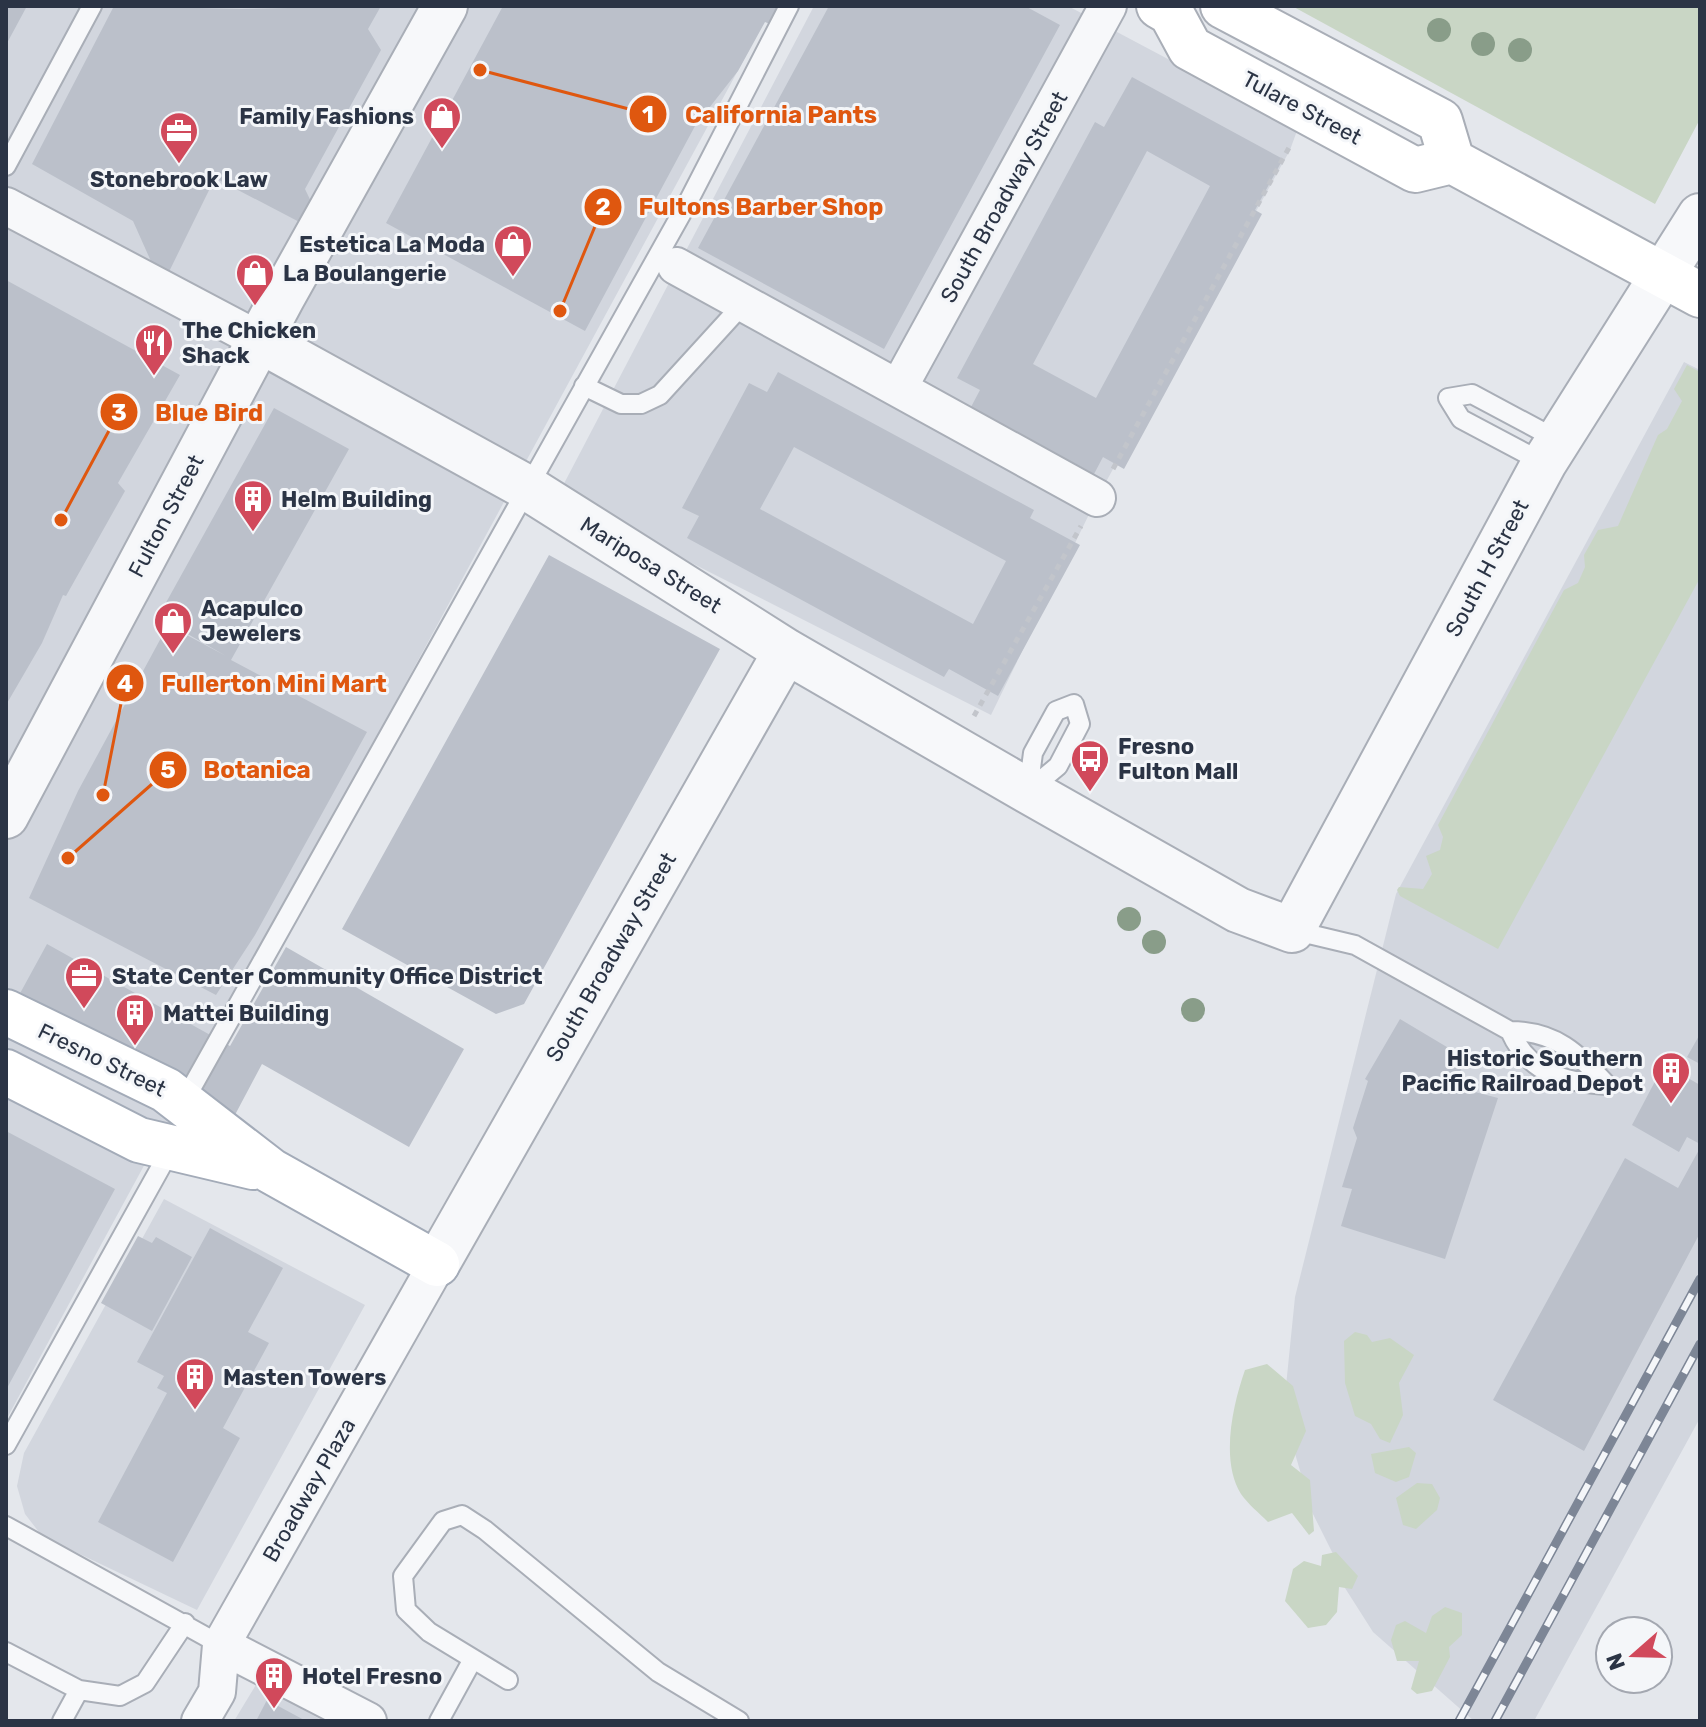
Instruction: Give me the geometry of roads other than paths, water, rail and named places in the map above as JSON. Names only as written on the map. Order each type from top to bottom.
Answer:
[{"type":"main road","points":[[1223,6],[1440,121],[1452,161],[1682,286]]},
{"type":"main road","name":"Tulare Street","points":[[1172,8],[1190,48],[1415,170],[1452,161]]},
{"type":"main road","name":"Fresno Street","points":[[6,1012],[166,1090],[271,1171],[437,1264]]},
{"type":"main road","name":"Fresno Street","points":[[6,1072],[139,1140],[271,1171]]},
{"type":"street","name":"Fulton Street","points":[[6,816],[259,340],[445,6]]},
{"type":"street","name":"South Broadway Street","points":[[899,387],[1108,6]]},
{"type":"street","name":"Mariposa Street","points":[[6,206],[526,487],[786,651],[955,749],[1238,910],[1292,930]]},
{"type":"street","name":"South H Street","points":[[1292,930],[1551,452],[1682,286],[1700,216]]},
{"type":"street","points":[[676,266],[1097,498]]},
{"type":"street","name":"South Broadway Street","points":[[437,1264],[786,651]]},
{"type":"street","name":"Broadway Plaza","points":[[200,1721],[217,1692],[221,1645],[437,1264]]},
{"type":"street","points":[[221,1645],[368,1721]]},
{"type":"lane","points":[[6,166],[92,6]]},
{"type":"lane","points":[[183,1103],[688,202],[789,6]]},
{"type":"lane","points":[[584,386],[621,404],[641,404],[660,395],[743,304]]},
{"type":"lane","points":[[1472,394],[1551,452],[1461,419],[1448,398],[1472,394]]},
{"type":"lane","points":[[1292,930],[1355,945],[1510,1031],[1536,1031],[1577,1053],[1607,1085],[1568,1082],[1520,1054],[1510,1031]]},
{"type":"lane","points":[[6,1445],[172,1147]]},
{"type":"lane","points":[[508,1680],[429,1632],[406,1610],[402,1590],[408,1568],[443,1521],[462,1515],[485,1530],[658,1672],[739,1721]]},
{"type":"lane","points":[[6,1526],[221,1645]]},
{"type":"lane","points":[[6,1652],[79,1690],[120,1696],[145,1683],[185,1623]]},
{"type":"lane","points":[[439,1721],[473,1659]]},
{"type":"lane","points":[[62,1721],[79,1690]]},
{"type":"railway","points":[[1459,1721],[1700,1279]]},
{"type":"railway","points":[[1495,1721],[1700,1344]]},
{"type":"place","name":"California Pants","points":[[480,70]]},
{"type":"place","name":"Family Fashions","points":[[442,150]]},
{"type":"place","name":"Stonebrook Law","points":[[179,165]]},
{"type":"place","name":"Estetica La Moda","points":[[513,278]]},
{"type":"place","name":"La Boulangerie","points":[[255,307]]},
{"type":"place","name":"Fultons Barber Shop","points":[[560,311]]},
{"type":"place","name":"The Chicken Shack","points":[[154,377]]},
{"type":"place","name":"Blue Bird","points":[[61,520]]},
{"type":"place","name":"Helm Building","points":[[253,533]]},
{"type":"place","name":"Acapulco Jewelers","points":[[173,655]]},
{"type":"place","name":"Fresno Fulton Mall","points":[[1090,793]]},
{"type":"place","name":"Fullerton Mini Mart","points":[[103,795]]},
{"type":"place","name":"Botanica","points":[[68,858]]},
{"type":"place","name":"State Center Community Office District","points":[[84,1010]]},
{"type":"place","name":"Mattei Building","points":[[135,1047]]},
{"type":"place","name":"Historic Southern Pacific Railroad Depot","points":[[1671,1105]]},
{"type":"place","name":"Masten Towers","points":[[195,1411]]},
{"type":"place","name":"Hotel Fresno","points":[[274,1710]]}]
